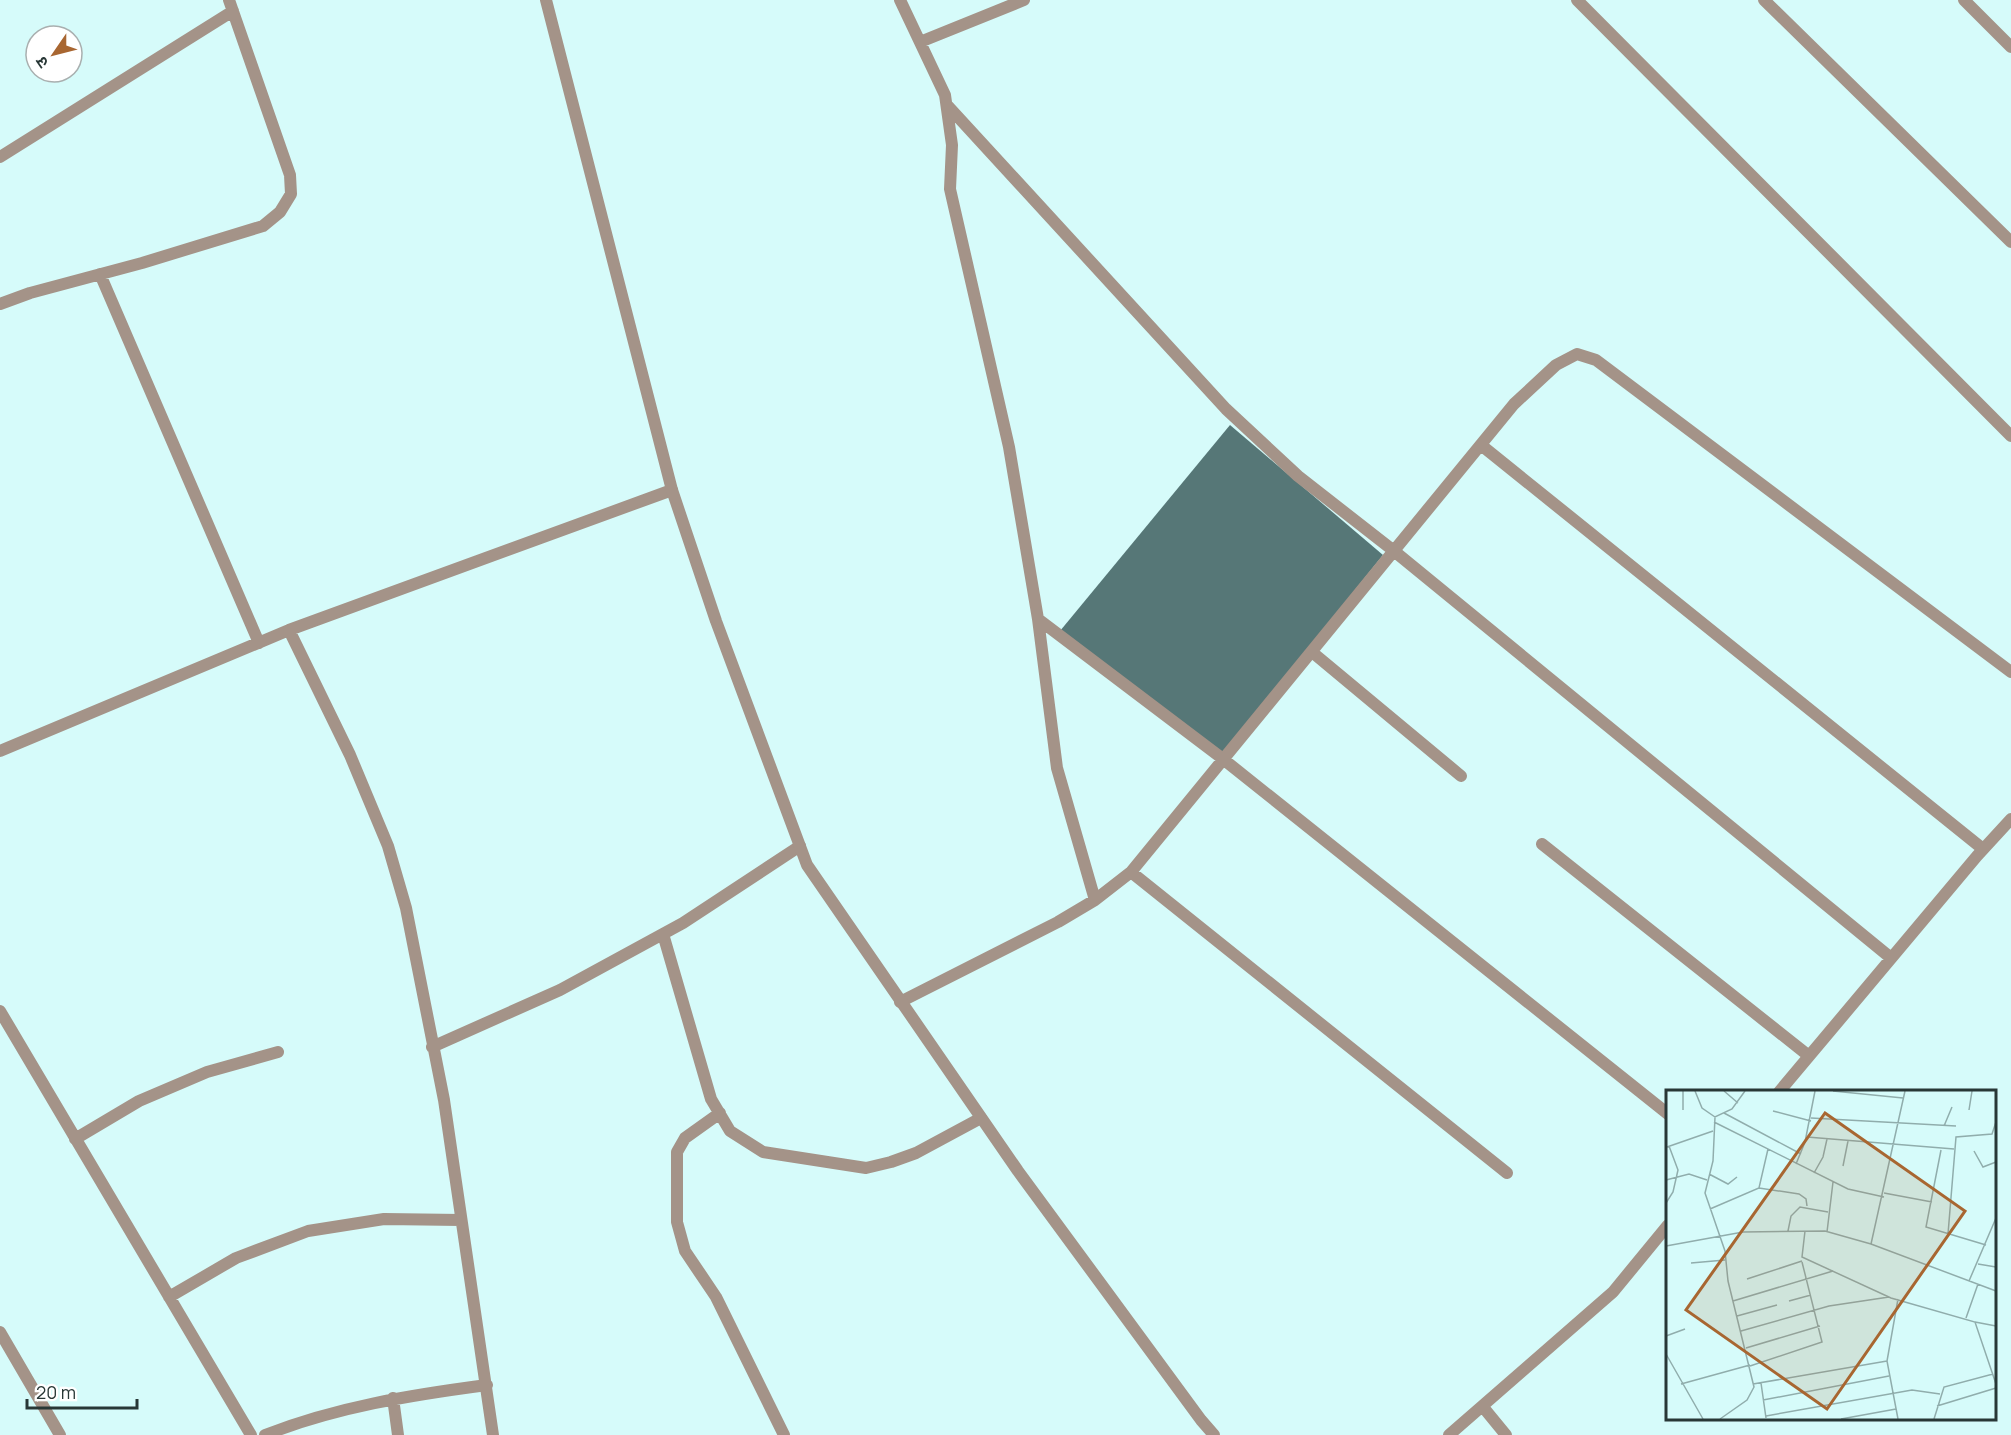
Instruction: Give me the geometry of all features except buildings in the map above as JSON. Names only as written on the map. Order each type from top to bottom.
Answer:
[{"type":"street","points":[[546,0],[672,490],[716,621],[807,865],[981,1118],[1214,1435]]},
{"type":"street","points":[[900,0],[945,95],[952,145],[950,189],[1009,447],[1038,619],[1057,768],[1095,900]]},
{"type":"street","points":[[920,42],[1024,0]]},
{"type":"street","points":[[1577,0],[2011,436]]},
{"type":"street","points":[[1764,0],[2011,242]]},
{"type":"street","points":[[1964,0],[2011,47]]},
{"type":"street","points":[[0,157],[231,6],[291,175],[291,194],[280,212],[263,226],[30,293],[0,304]]},
{"type":"street","points":[[947,105],[1226,409],[1298,476],[1394,551],[1891,958]]},
{"type":"street","points":[[100,274],[259,643]]},
{"type":"street","points":[[900,1002],[1058,922],[1095,900],[1131,872],[1514,404],[1556,365],[1577,354],[1596,360],[2011,672]]},
{"type":"street","points":[[1481,445],[1983,849]]},
{"type":"street","points":[[0,751],[289,630],[672,490]]},
{"type":"street","points":[[1038,619],[1223,759],[1666,1112]]},
{"type":"street","points":[[289,630],[350,755],[388,846],[406,908],[444,1100],[493,1435]]},
{"type":"street","points":[[1312,652],[1461,776]]},
{"type":"street","points":[[1781,1090],[1983,849],[2011,819]]},
{"type":"street","points":[[1542,844],[1809,1056]]},
{"type":"street","points":[[432,1047],[560,990],[663,934],[800,846]]},
{"type":"street","points":[[1131,872],[1507,1173]]},
{"type":"street","points":[[663,934],[711,1099],[730,1131],[762,1152],[866,1168],[916,1153],[981,1118]]},
{"type":"street","points":[[0,1011],[250,1435]]},
{"type":"street","points":[[75,1139],[140,1101],[207,1072],[278,1052]]},
{"type":"street","points":[[720,1113],[685,1138],[677,1152],[677,1222],[685,1251],[716,1297],[784,1435]]},
{"type":"street","points":[[169,1297],[236,1258],[308,1232],[384,1219],[461,1220]]},
{"type":"street","points":[[1449,1435],[1613,1292],[1666,1228]]},
{"type":"street","points":[[0,1332],[60,1435]]},
{"type":"street","points":[[265,1435],[293,1424],[393,1398],[487,1384]]},
{"type":"street","points":[[393,1398],[398,1435]]},
{"type":"street","points":[[1483,1407],[1506,1435]]}]
